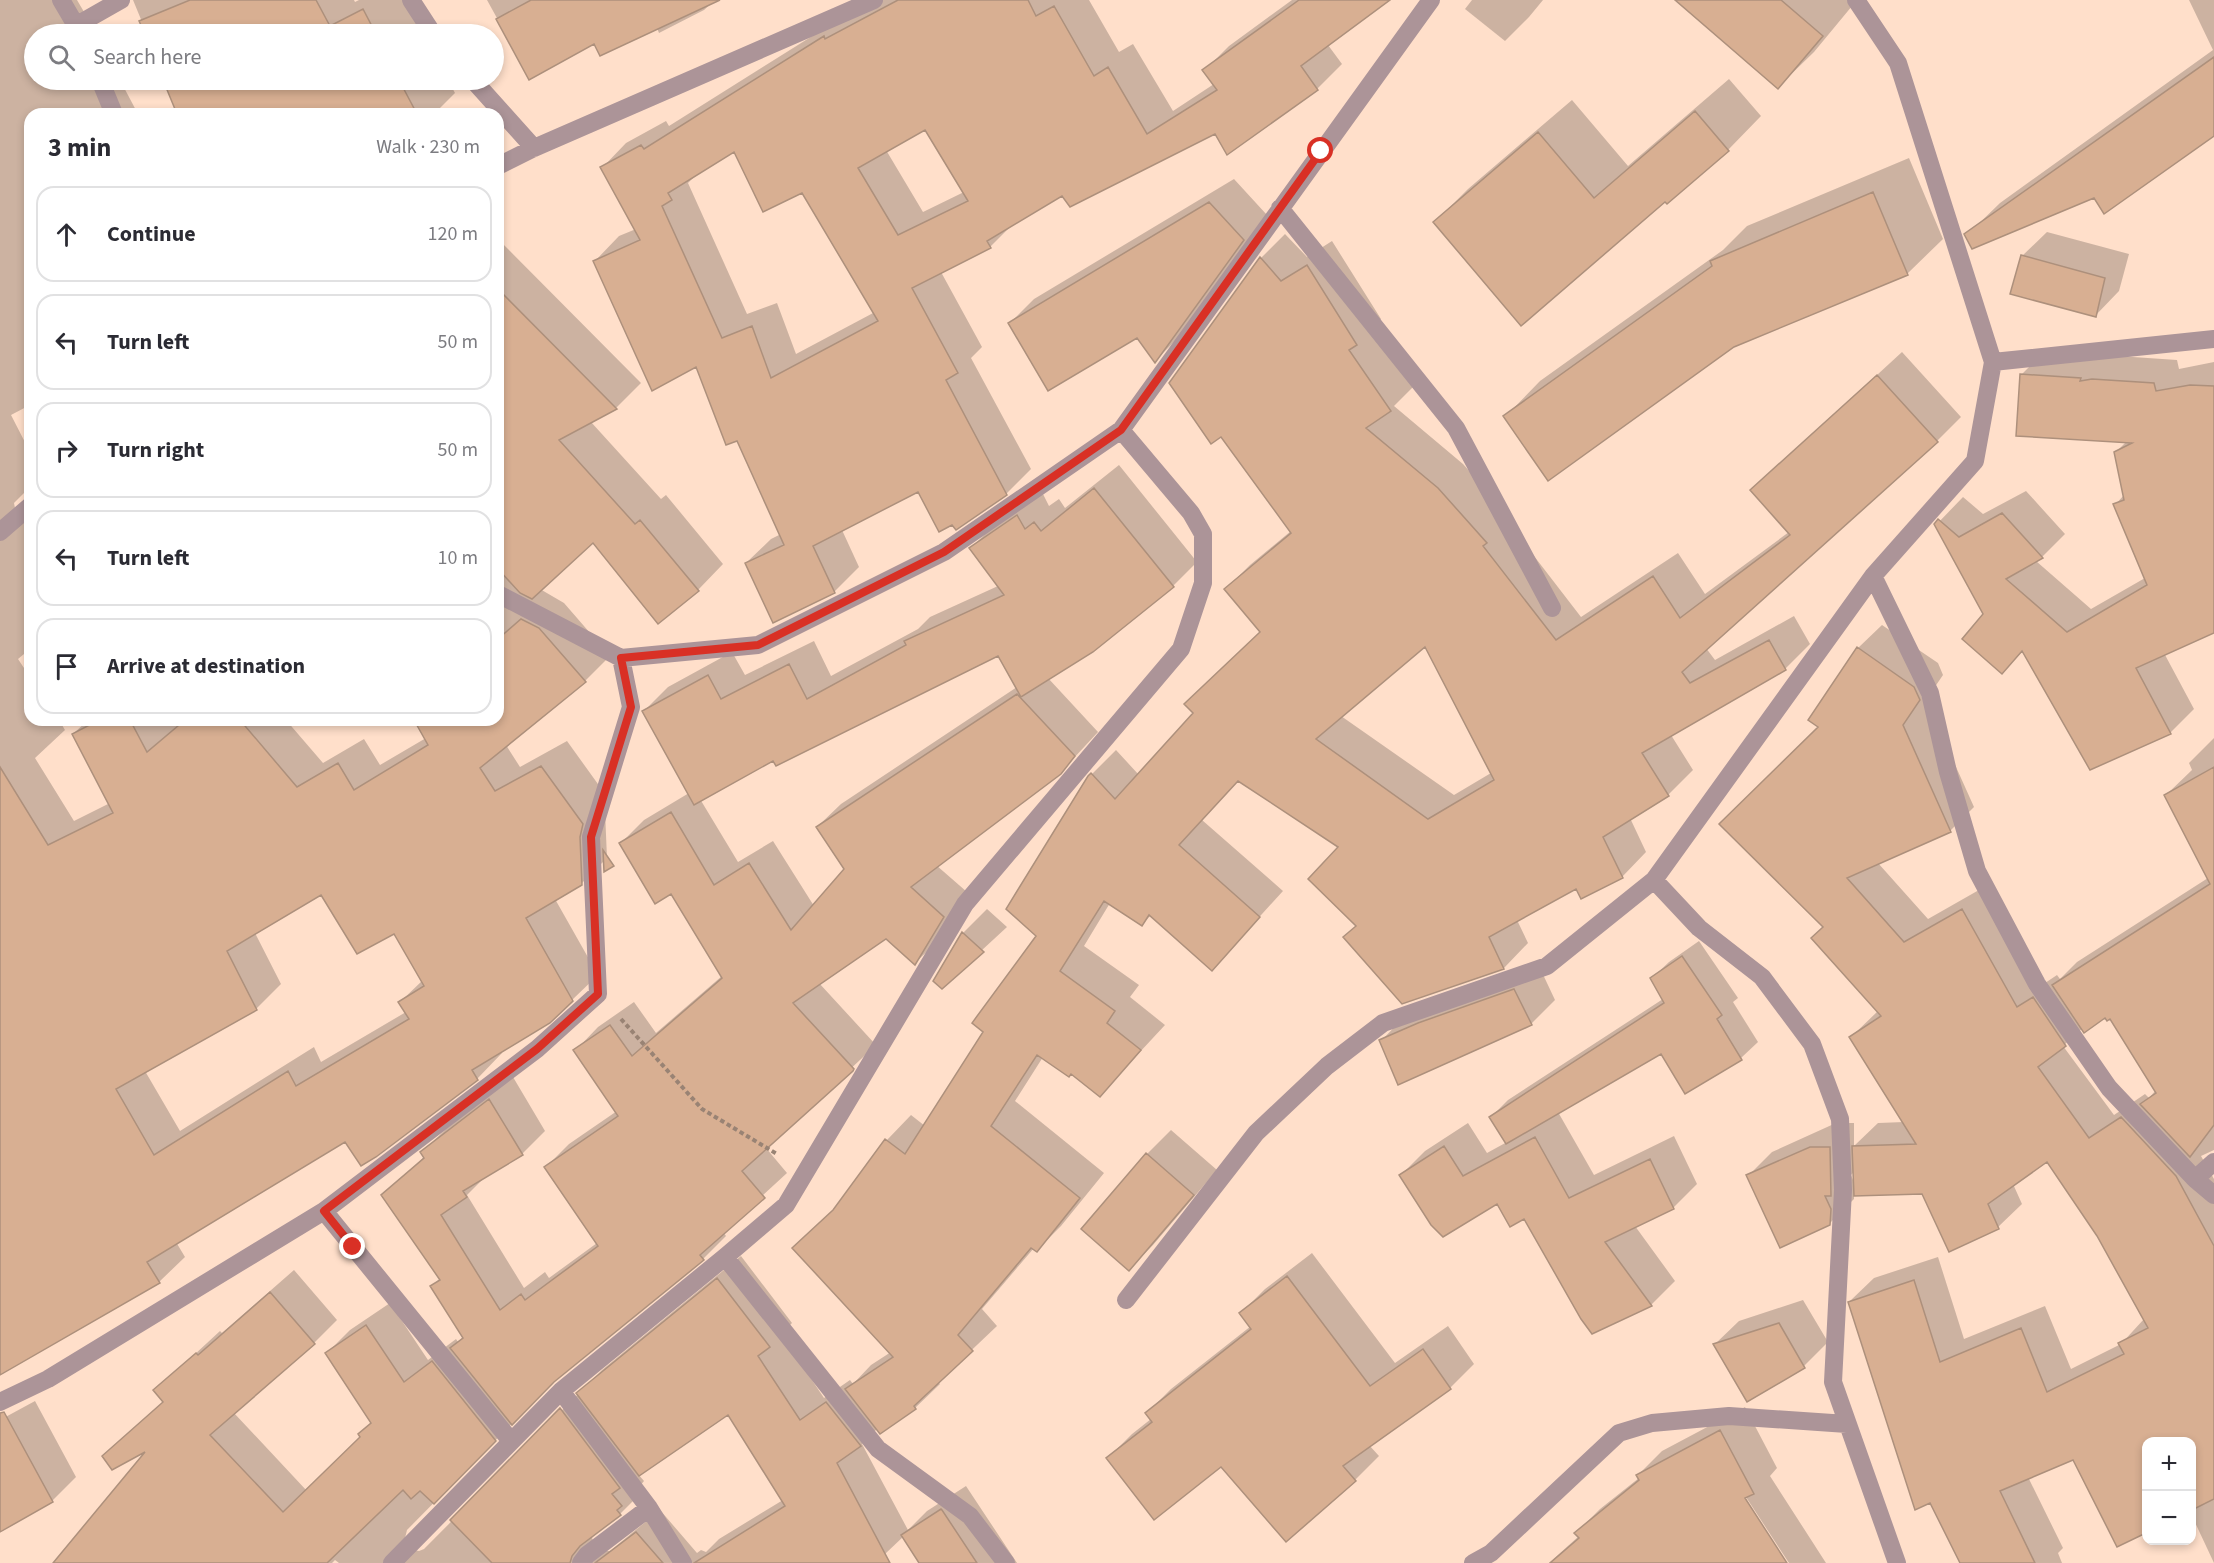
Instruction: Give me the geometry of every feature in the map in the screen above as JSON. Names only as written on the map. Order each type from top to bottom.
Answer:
[{"type":"street","points":[[61,0],[75,24]]},
{"type":"street","points":[[87,24],[121,0]]},
{"type":"street","points":[[411,0],[427,24]]},
{"type":"street","points":[[504,163],[874,0]]},
{"type":"street","points":[[504,597],[621,658],[758,645],[944,552],[1121,430],[1431,0]]},
{"type":"street","points":[[1126,1300],[1256,1133],[1327,1066],[1383,1023],[1546,966],[1654,880],[1873,576],[1975,461],[1993,362],[1898,63],[1856,0]]},
{"type":"street","points":[[104,90],[112,108]]},
{"type":"street","points":[[482,90],[498,108]]},
{"type":"street","points":[[504,115],[534,148]]},
{"type":"street","points":[[1280,208],[1456,428],[1552,608]]},
{"type":"street","points":[[1993,362],[2214,339]]},
{"type":"street","points":[[392,1563],[561,1390],[726,1257],[786,1205],[965,904],[1181,649],[1203,583],[1203,534],[1191,513],[1121,430]]},
{"type":"street","points":[[0,532],[24,511]]},
{"type":"street","points":[[1873,576],[1930,693],[1948,772],[1977,871],[2037,984],[2109,1088],[2214,1196]]},
{"type":"street","points":[[0,1402],[48,1379],[324,1211],[537,1049],[598,994],[591,837],[631,707],[621,658]]},
{"type":"street","points":[[1654,880],[1699,928],[1762,977],[1812,1044],[1840,1119],[1843,1190],[1833,1382],[1897,1563]]},
{"type":"street","points":[[2195,1179],[2214,1162]]},
{"type":"street","points":[[324,1211],[511,1441]]},
{"type":"street","points":[[726,1257],[878,1449],[970,1516],[1006,1563]]},
{"type":"street","points":[[561,1390],[649,1508],[683,1563]]},
{"type":"street","points":[[1473,1563],[1490,1558],[1619,1433],[1652,1423],[1729,1416],[1847,1424]]},
{"type":"street","points":[[581,1563],[587,1555],[649,1508]]},
{"type":"path","points":[[598,994],[702,1109],[806,1172]]},
{"type":"building","points":[[190,0],[316,0],[329,24],[140,24],[139,21]]},
{"type":"building","points":[[531,0],[720,0],[600,56],[594,44],[529,80],[504,34],[504,24],[499,24],[496,19]]},
{"type":"building","points":[[898,0],[1028,0],[1036,16],[1054,6],[1094,76],[1108,67],[1147,134],[1217,90],[1202,70],[1299,0],[1390,0],[1301,66],[1318,90],[1227,155],[1215,134],[1070,207],[1062,196],[987,241],[991,248],[912,288],[958,373],[946,380],[1007,495],[956,530],[952,525],[939,532],[918,492],[813,546],[835,593],[773,623],[745,563],[784,545],[737,441],[726,445],[696,367],[652,391],[593,261],[640,240],[600,167],[641,145],[644,149],[824,36],[825,39]],"holes":[[[925,130],[968,201],[898,235],[858,168]],[[734,152],[763,212],[802,193],[878,321],[771,378],[752,326],[722,338],[662,206],[672,200],[668,193]]]},
{"type":"building","points":[[1675,0],[1781,0],[1823,36],[1778,89]]},
{"type":"building","points":[[363,9],[371,24],[334,24]]},
{"type":"building","points":[[2214,57],[2214,136],[2104,214],[2094,198],[1972,249],[1964,234]]},
{"type":"building","points":[[167,90],[404,90],[414,108],[175,108]]},
{"type":"building","points":[[1695,111],[1729,151],[1667,204],[1665,202],[1521,326],[1433,222],[1538,132],[1594,198]]},
{"type":"building","points":[[1873,192],[1908,275],[1734,347],[1548,481],[1503,416],[1712,266],[1710,261]]},
{"type":"building","points":[[1209,202],[1244,240],[1155,363],[1137,338],[1048,391],[1008,323]]},
{"type":"building","points":[[2021,255],[2105,278],[2096,317],[2010,294]]},
{"type":"building","points":[[1260,257],[1281,281],[1307,265],[1357,345],[1349,350],[1391,411],[1366,428],[1438,488],[1487,543],[1483,546],[1556,640],[1653,576],[1680,618],[1790,535],[1750,490],[1877,375],[1938,442],[1682,672],[1690,683],[1769,640],[1786,670],[1642,753],[1669,796],[1603,837],[1623,878],[1581,899],[1576,889],[1489,937],[1504,969],[1402,1004],[1343,937],[1356,926],[1308,879],[1338,847],[1238,781],[1179,845],[1260,917],[1212,971],[1149,915],[1142,926],[1104,901],[1060,971],[1115,1011],[1107,1023],[1141,1050],[1100,1097],[1071,1074],[1069,1077],[1037,1055],[991,1126],[1080,1198],[1037,1252],[1031,1248],[958,1335],[973,1351],[914,1406],[916,1409],[880,1434],[845,1389],[893,1357],[792,1248],[833,1210],[885,1139],[905,1154],[983,1032],[972,1023],[1036,936],[1006,909],[1088,776],[1091,773],[1115,799],[1193,713],[1184,704],[1260,632],[1224,589],[1291,533],[1221,437],[1211,444],[1169,383]],"holes":[[[1425,647],[1494,780],[1428,819],[1316,739]]]},
{"type":"building","points":[[504,295],[617,409],[559,440],[635,524],[640,520],[699,591],[658,624],[593,543],[532,599],[520,593],[504,576]]},
{"type":"building","points":[[2020,374],[2081,378],[2080,381],[2092,379],[2154,383],[2156,391],[2190,385],[2214,386],[2214,633],[2136,668],[2171,734],[2090,770],[2022,651],[2002,674],[1962,639],[1983,614],[1934,524],[1938,519],[1959,537],[2002,513],[2043,558],[2006,579],[2067,632],[2147,585],[2113,504],[2124,500],[2114,452],[2132,443],[2016,436]]},
{"type":"building","points":[[1094,488],[1174,587],[1093,652],[1021,697],[998,656],[776,766],[773,761],[694,805],[642,711],[708,675],[721,699],[789,664],[807,699],[906,645],[904,641],[1004,595],[969,548],[1017,515],[1025,529],[1034,522],[1041,531]]},
{"type":"building","points":[[521,619],[539,628],[586,682],[480,768],[495,791],[541,766],[583,824],[580,837],[582,885],[526,918],[573,1001],[550,1023],[472,1070],[478,1080],[376,1157],[361,1166],[345,1142],[147,1262],[160,1283],[0,1375],[0,767],[48,845],[113,813],[72,734],[87,726],[133,726],[147,752],[178,726],[245,726],[297,787],[338,763],[354,790],[428,745],[417,726],[504,726],[504,634]],"holes":[[[321,895],[357,954],[394,934],[424,986],[398,1002],[409,1019],[296,1086],[288,1071],[154,1155],[116,1089],[257,1010],[227,951]]]},
{"type":"building","points":[[1857,647],[1914,687],[1920,700],[1903,725],[1951,832],[1847,878],[1904,942],[1962,909],[2017,1007],[2033,997],[2066,1046],[2038,1067],[2089,1138],[2121,1117],[2176,1176],[2214,1246],[2214,1499],[2196,1508],[2196,1437],[2142,1437],[2142,1535],[2117,1547],[2073,1460],[2000,1491],[2035,1563],[1960,1563],[1930,1503],[1915,1510],[1848,1302],[1914,1280],[1940,1362],[2021,1328],[2047,1392],[2124,1354],[2118,1343],[2148,1328],[2097,1236],[2047,1162],[1988,1204],[1999,1229],[1949,1252],[1922,1194],[1854,1196],[1852,1146],[1916,1144],[1849,1037],[1881,1016],[1811,938],[1823,927],[1719,824],[1818,727],[1808,720]]},
{"type":"building","points":[[1017,694],[1075,756],[1061,774],[911,887],[944,917],[915,965],[886,939],[793,1003],[854,1069],[853,1071],[742,1171],[765,1198],[700,1255],[704,1260],[554,1382],[512,1425],[450,1348],[463,1338],[430,1286],[440,1280],[381,1195],[424,1158],[420,1152],[489,1099],[523,1155],[463,1191],[467,1197],[441,1215],[500,1310],[521,1294],[525,1300],[598,1246],[544,1167],[618,1116],[573,1050],[610,1025],[632,1056],[722,978],[671,894],[655,904],[619,843],[671,812],[714,885],[749,863],[791,930],[844,869],[816,827]]},
{"type":"building","points":[[2214,767],[2214,1125],[2190,1157],[2140,1104],[2156,1093],[2110,1019],[2107,1021],[2105,1018],[2084,1033],[2052,985],[2210,884],[2164,795]]},
{"type":"building","points":[[603,850],[614,866],[604,872]]},
{"type":"building","points":[[962,932],[984,952],[942,989],[933,981]]},
{"type":"building","points":[[1682,956],[1722,1015],[1717,1019],[1742,1060],[1685,1094],[1661,1054],[1506,1144],[1489,1117],[1664,1003],[1650,978]]},
{"type":"building","points":[[1514,989],[1532,1025],[1398,1085],[1379,1040],[1418,1023]]},
{"type":"building","points":[[1535,1137],[1569,1198],[1650,1159],[1674,1209],[1605,1242],[1652,1306],[1592,1334],[1581,1319],[1524,1219],[1510,1227],[1497,1204],[1443,1237],[1431,1225],[1399,1175],[1444,1146],[1463,1176]]},
{"type":"building","points":[[1810,1147],[1830,1147],[1831,1196],[1825,1196],[1831,1209],[1830,1225],[1780,1248],[1746,1175]]},
{"type":"building","points":[[1146,1153],[1194,1195],[1129,1271],[1081,1229]]},
{"type":"building","points":[[1287,1276],[1370,1386],[1423,1349],[1451,1389],[1343,1466],[1356,1481],[1286,1542],[1221,1467],[1154,1520],[1106,1458],[1152,1422],[1145,1413],[1251,1329],[1239,1313]]},
{"type":"building","points":[[717,1278],[770,1347],[758,1356],[800,1420],[826,1402],[861,1446],[837,1463],[890,1563],[694,1563],[785,1506],[728,1415],[639,1476],[576,1393]]},
{"type":"building","points":[[270,1292],[315,1344],[210,1435],[283,1512],[360,1437],[358,1434],[371,1423],[325,1353],[366,1325],[404,1382],[432,1361],[496,1441],[434,1504],[420,1491],[411,1499],[403,1490],[327,1563],[53,1563],[145,1452],[112,1470],[102,1456],[163,1402],[153,1390],[196,1353],[198,1355]]},
{"type":"building","points":[[1779,1323],[1805,1368],[1747,1402],[1713,1344]]},
{"type":"building","points":[[560,1408],[620,1488],[612,1494],[622,1506],[617,1510],[621,1515],[580,1546],[572,1556],[570,1563],[492,1563],[450,1520]]},
{"type":"building","points":[[4,1412],[53,1502],[0,1532],[0,1413]]},
{"type":"building","points":[[1720,1430],[1754,1494],[1745,1498],[1787,1563],[1550,1563],[1579,1538],[1574,1533],[1639,1480],[1636,1475]]},
{"type":"building","points":[[941,1509],[977,1563],[919,1563],[901,1535]]},
{"type":"building","points":[[636,1532],[663,1563],[595,1563]]},
{"type":"route","points":[[353,1247],[324,1211],[537,1049],[598,994],[591,837],[631,707],[621,658],[758,645],[944,552],[1121,430],[1321,151]]}]
